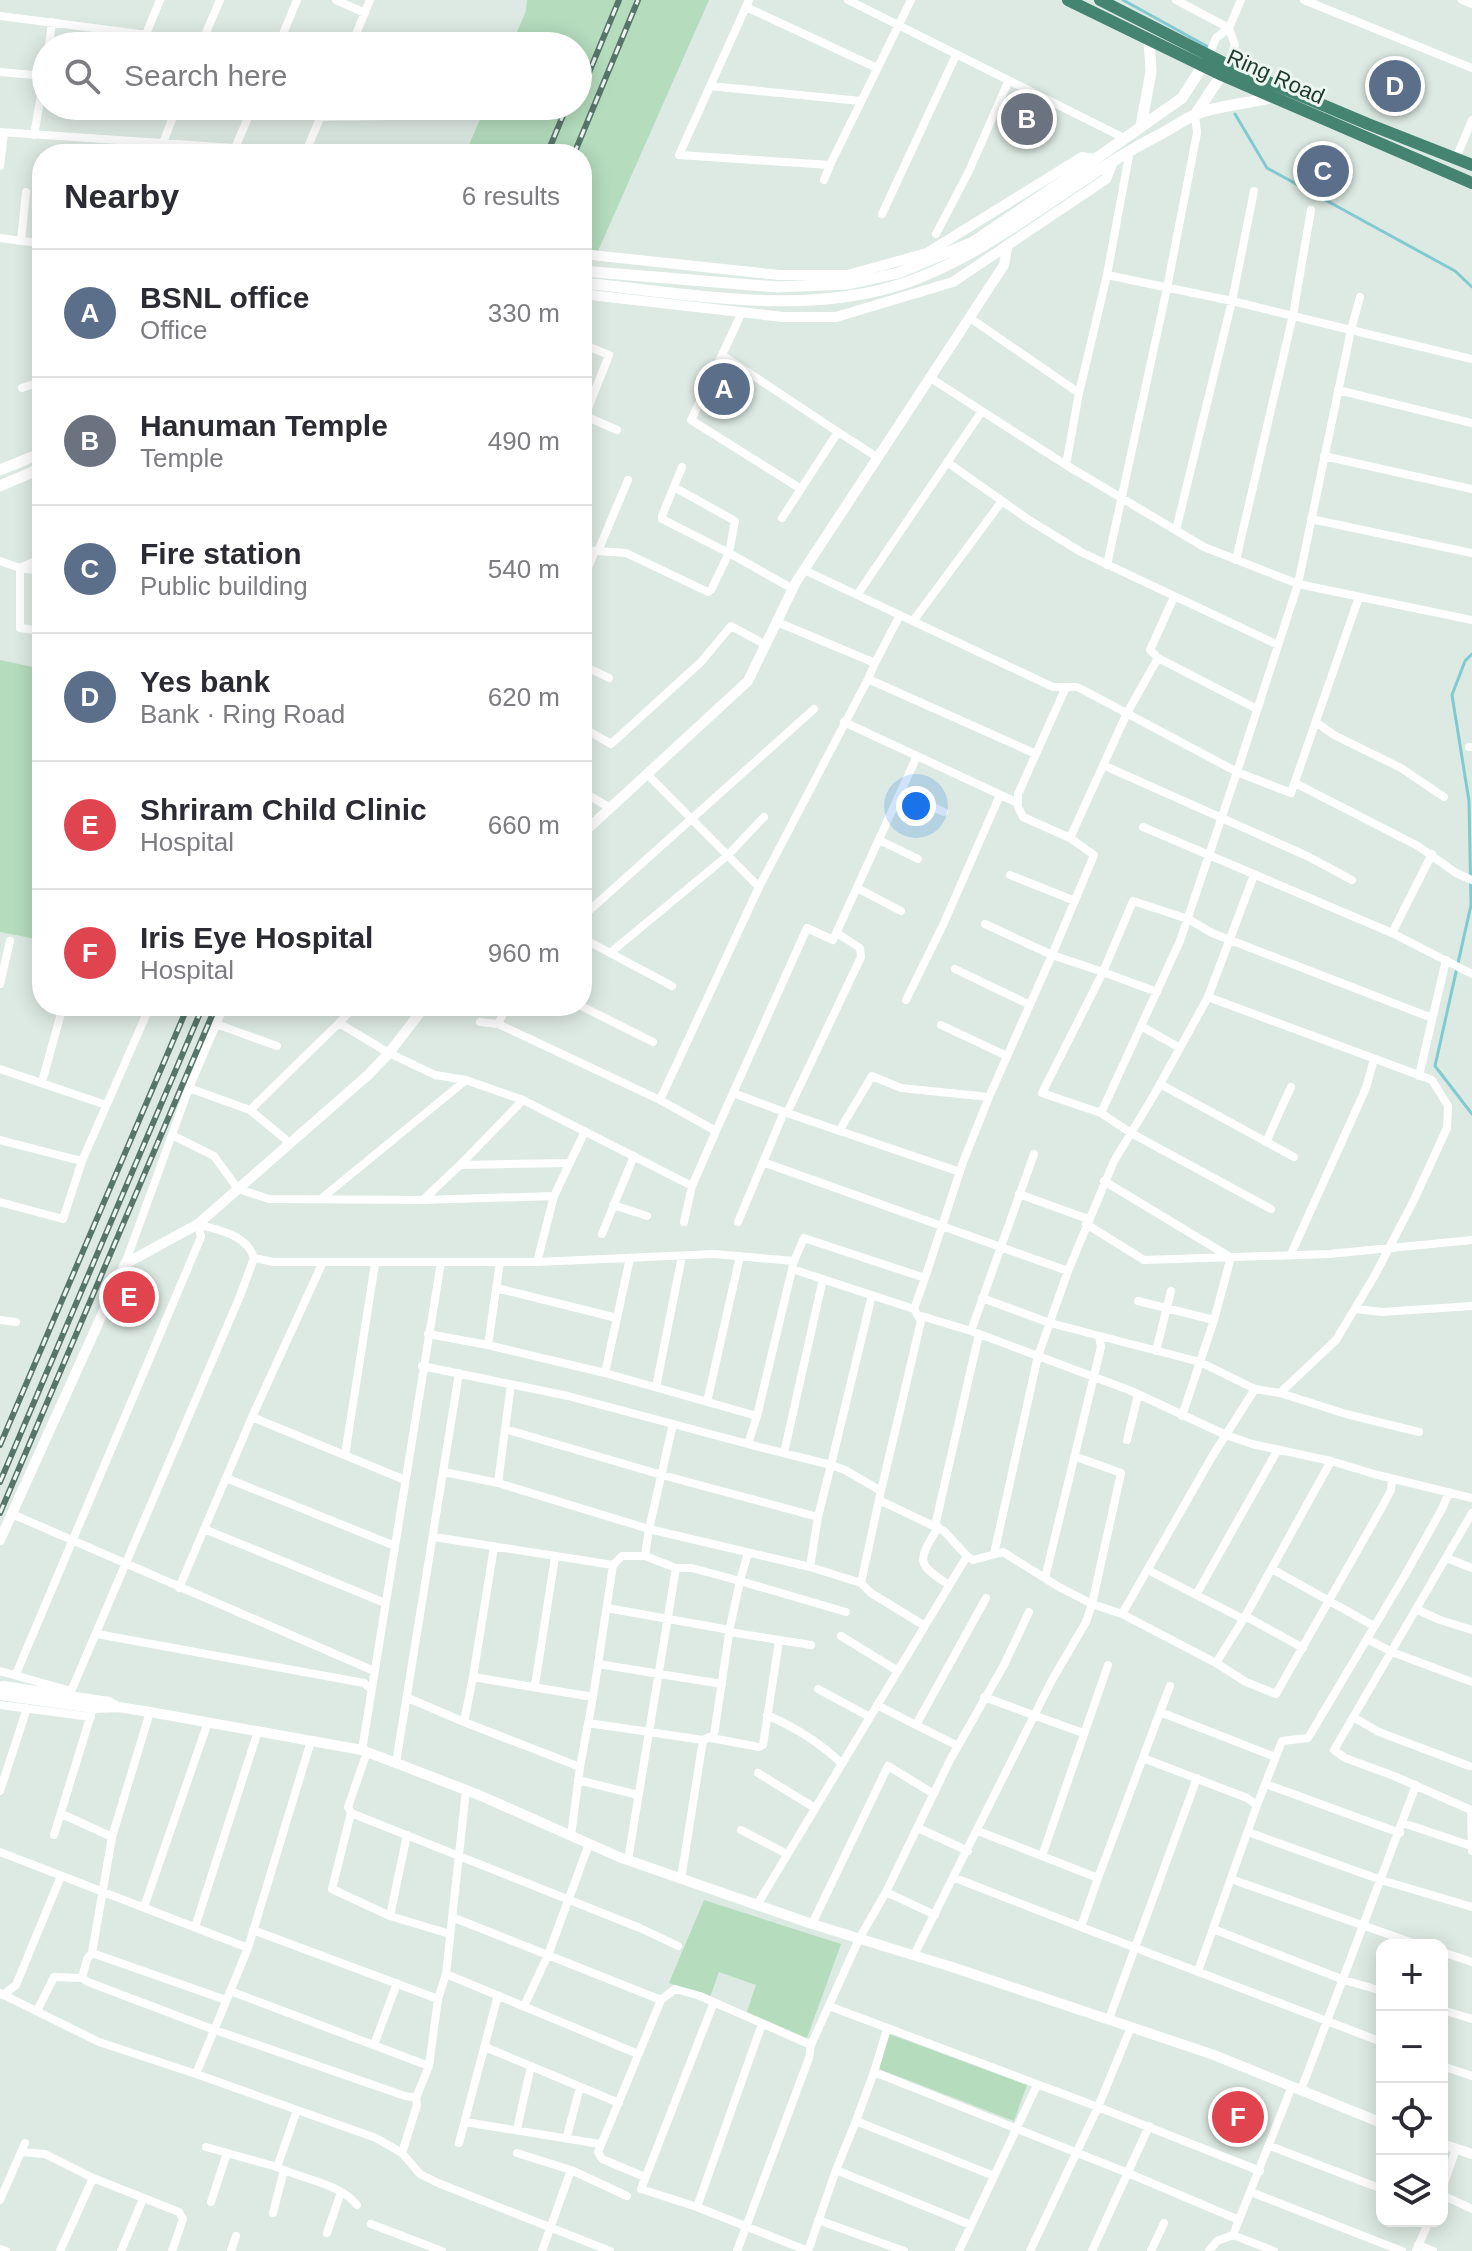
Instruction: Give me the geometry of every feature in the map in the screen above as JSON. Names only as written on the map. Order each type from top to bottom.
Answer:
[{"type":"highway","name":"Ring Road","points":[[1068,0],[1149,39],[1207,61]]},
{"type":"highway","name":"Ring Road","points":[[1100,0],[1273,97],[1472,183]]},
{"type":"highway","name":"Ring Road","points":[[1225,70],[1472,165]]},
{"type":"main road","points":[[1141,126],[1151,72],[1149,39]]},
{"type":"main road","points":[[592,284],[755,300],[799,301],[854,295],[904,283],[966,257],[1094,165],[1124,138],[1182,98],[1207,61]]},
{"type":"main road","points":[[1195,115],[1225,70]]},
{"type":"main road","points":[[592,272],[777,287],[848,284],[898,273],[973,242],[1094,165],[1113,162],[1130,149],[1195,115],[1273,97]]},
{"type":"main road","points":[[0,470],[32,457]]},
{"type":"main road","points":[[0,486],[32,472]]},
{"type":"street","points":[[147,32],[160,0]]},
{"type":"street","points":[[206,32],[220,0]]},
{"type":"street","points":[[284,32],[297,0]]},
{"type":"street","points":[[336,0],[365,13]]},
{"type":"street","points":[[357,32],[370,0]]},
{"type":"street","points":[[848,0],[1124,138]]},
{"type":"street","points":[[824,180],[911,0]]},
{"type":"street","points":[[1176,0],[1229,28],[1235,45],[1225,70]]},
{"type":"street","points":[[1207,61],[1216,38],[1229,28],[1241,0]]},
{"type":"street","points":[[1304,0],[1472,68]]},
{"type":"street","points":[[1462,0],[1472,4]]},
{"type":"street","points":[[830,165],[679,155],[747,3],[877,68]]},
{"type":"street","points":[[0,16],[130,32]]},
{"type":"street","points":[[51,32],[52,22]]},
{"type":"street","points":[[882,214],[956,55]]},
{"type":"street","points":[[0,72],[32,73]]},
{"type":"street","points":[[936,234],[969,171],[1008,82]]},
{"type":"street","points":[[710,86],[861,101]]},
{"type":"street","points":[[1107,565],[1167,288],[1197,133],[1195,115]]},
{"type":"street","points":[[34,135],[37,120]]},
{"type":"street","points":[[163,143],[172,120]]},
{"type":"street","points":[[237,144],[247,120]]},
{"type":"street","points":[[309,144],[320,120]]},
{"type":"street","points":[[1456,158],[1472,120]]},
{"type":"street","points":[[0,166],[2,132],[172,144]]},
{"type":"street","points":[[1066,465],[1079,393],[1107,275],[1130,149]]},
{"type":"street","points":[[592,255],[779,275],[848,275],[927,253],[1082,157],[1094,165]]},
{"type":"street","points":[[592,295],[783,317],[836,317],[953,282],[1106,179],[1113,162]]},
{"type":"street","points":[[1176,530],[1232,301],[1254,191]]},
{"type":"street","points":[[21,241],[26,192]]},
{"type":"street","points":[[1236,560],[1293,315],[1311,210]]},
{"type":"street","points":[[0,238],[32,242]]},
{"type":"street","points":[[592,825],[748,681],[804,570],[1004,265],[1007,248]]},
{"type":"street","points":[[1107,275],[1293,315],[1472,359]]},
{"type":"street","points":[[1101,1113],[1188,919],[1298,584],[1360,297]]},
{"type":"street","points":[[742,312],[691,420],[801,489]]},
{"type":"street","points":[[970,318],[1079,393]]},
{"type":"street","points":[[592,347],[609,355],[592,395]]},
{"type":"street","points":[[722,355],[877,457]]},
{"type":"street","points":[[929,377],[1066,465],[1204,547],[1298,584],[1472,620]]},
{"type":"street","points":[[22,388],[32,384]]},
{"type":"street","points":[[1338,390],[1472,423]]},
{"type":"street","points":[[857,595],[982,411]]},
{"type":"street","points":[[592,420],[617,430]]},
{"type":"street","points":[[782,518],[838,432]]},
{"type":"street","points":[[1324,456],[1472,489]]},
{"type":"street","points":[[947,462],[1081,552],[1278,645]]},
{"type":"street","points":[[682,467],[662,519],[793,589]]},
{"type":"street","points":[[592,560],[628,480]]},
{"type":"street","points":[[592,551],[626,553],[708,592],[729,553],[735,521],[674,487]]},
{"type":"street","points":[[913,621],[1002,501]]},
{"type":"street","points":[[1311,519],[1472,553]]},
{"type":"street","points":[[0,561],[32,570]]},
{"type":"street","points":[[20,568],[32,563]]},
{"type":"street","points":[[20,568],[20,628],[32,630]]},
{"type":"street","points":[[804,570],[1053,687],[1077,687],[1237,772],[1291,793],[1359,597]]},
{"type":"street","points":[[1174,597],[1150,650],[1158,658],[1257,709]]},
{"type":"street","points":[[660,1100],[759,887],[900,615]]},
{"type":"street","points":[[777,622],[875,663]]},
{"type":"street","points":[[592,733],[611,744],[701,662],[731,626],[766,645]]},
{"type":"street","points":[[1070,838],[1127,713],[1158,658]]},
{"type":"street","points":[[592,670],[609,678]]},
{"type":"street","points":[[868,679],[1036,754]]},
{"type":"street","points":[[861,1583],[921,1321],[916,1312],[942,1224],[989,1097],[1094,855],[1070,838],[1023,817],[1018,803],[1018,794],[1066,687]]},
{"type":"street","points":[[592,908],[814,709]]},
{"type":"street","points":[[844,722],[1018,803]]},
{"type":"street","points":[[1316,722],[1334,735],[1401,768],[1444,797]]},
{"type":"street","points":[[684,1222],[692,1186],[807,928],[833,940],[917,756]]},
{"type":"street","points":[[1103,765],[1307,856],[1352,880]]},
{"type":"street","points":[[647,774],[759,887]]},
{"type":"street","points":[[1295,783],[1432,854],[1456,873],[1472,880]]},
{"type":"street","points":[[900,793],[944,812]]},
{"type":"street","points":[[906,1000],[1000,795]]},
{"type":"street","points":[[592,797],[610,808]]},
{"type":"street","points":[[610,953],[727,856],[764,817]]},
{"type":"street","points":[[1143,827],[1392,933],[1472,974]]},
{"type":"street","points":[[879,840],[918,859]]},
{"type":"street","points":[[1392,933],[1432,854]]},
{"type":"street","points":[[1010,875],[1075,901]]},
{"type":"street","points":[[994,1554],[1038,1356],[1087,1221],[1104,1181],[1208,997],[1254,875]]},
{"type":"street","points":[[857,888],[901,911]]},
{"type":"street","points":[[1271,1209],[1131,1133],[1101,1113],[1042,1093],[1103,972],[1133,901],[1188,919],[1229,940],[1432,1018]]},
{"type":"street","points":[[985,924],[1052,955],[1157,992]]},
{"type":"street","points":[[738,1222],[785,1113],[861,957],[860,948],[837,933]]},
{"type":"street","points":[[0,984],[10,941]]},
{"type":"street","points":[[592,943],[672,986]]},
{"type":"street","points":[[1419,1076],[1448,961]]},
{"type":"street","points":[[955,969],[1030,1005]]},
{"type":"street","points":[[1208,997],[1432,1080],[1448,1106],[1447,1128],[1391,1246],[1356,1309],[1336,1340],[1280,1393]]},
{"type":"street","points":[[592,1012],[653,1042]]},
{"type":"street","points":[[42,1082],[60,1016]]},
{"type":"street","points":[[0,1202],[63,1219],[82,1161],[145,1016]]},
{"type":"street","points":[[0,1540],[125,1264],[189,1088],[220,1016]]},
{"type":"street","points":[[250,1110],[346,1016]]},
{"type":"street","points":[[125,1264],[198,1224],[389,1053],[417,1016]]},
{"type":"street","points":[[498,1024],[502,1016]]},
{"type":"street","points":[[480,1022],[498,1024],[660,1100],[716,1131]]},
{"type":"street","points":[[339,1023],[389,1053],[435,1075],[466,1080],[523,1100],[692,1186]]},
{"type":"street","points":[[216,1024],[277,1046]]},
{"type":"street","points":[[941,1025],[1007,1056]]},
{"type":"street","points":[[1141,1026],[1180,1048]]},
{"type":"street","points":[[1291,1254],[1366,1088],[1374,1059]]},
{"type":"street","points":[[0,1069],[106,1105]]},
{"type":"street","points":[[839,1131],[872,1076],[901,1088],[989,1097]]},
{"type":"street","points":[[321,1199],[466,1080]]},
{"type":"street","points":[[1160,1084],[1294,1157]]},
{"type":"street","points":[[1266,1142],[1291,1087]]},
{"type":"street","points":[[189,1088],[250,1110],[290,1143]]},
{"type":"street","points":[[733,1093],[960,1172]]},
{"type":"street","points":[[423,1200],[523,1100]]},
{"type":"street","points":[[537,1262],[554,1196],[585,1131]]},
{"type":"street","points":[[172,1135],[214,1156],[238,1189],[269,1199],[423,1200],[554,1196]]},
{"type":"street","points":[[0,1140],[82,1161]]},
{"type":"street","points":[[949,1585],[923,1566],[922,1554],[936,1526],[982,1298],[1034,1154]]},
{"type":"street","points":[[602,1234],[634,1156]]},
{"type":"street","points":[[763,1162],[1068,1271]]},
{"type":"street","points":[[460,1165],[569,1163]]},
{"type":"street","points":[[1104,1181],[1231,1257]]},
{"type":"street","points":[[1019,1194],[1087,1221],[1144,1260],[1329,1254],[1472,1240]]},
{"type":"street","points":[[613,1205],[647,1216]]},
{"type":"street","points":[[74,1698],[97,1634],[254,1258],[250,1246],[236,1237],[198,1224]]},
{"type":"street","points":[[16,1674],[201,1237],[198,1224]]},
{"type":"street","points":[[748,1444],[793,1265],[804,1238],[925,1278]]},
{"type":"street","points":[[656,1387],[682,1256]]},
{"type":"street","points":[[254,1258],[273,1262],[375,1264],[740,1256],[793,1265],[823,1279],[975,1332],[1138,1395],[1226,1435],[1277,1451],[1331,1461],[1472,1498]]},
{"type":"street","points":[[707,1402],[740,1256]]},
{"type":"street","points":[[1182,1416],[1231,1257]]},
{"type":"street","points":[[605,1373],[630,1258]]},
{"type":"street","points":[[441,1262],[371,1689],[364,1751],[348,1807],[351,1813],[332,1889],[390,1916],[450,1934]]},
{"type":"street","points":[[488,1345],[500,1262]]},
{"type":"street","points":[[179,1588],[322,1264]]},
{"type":"street","points":[[345,1455],[375,1264]]},
{"type":"street","points":[[784,1453],[823,1279]]},
{"type":"street","points":[[496,1288],[617,1318]]},
{"type":"street","points":[[1156,1351],[1171,1291]]},
{"type":"street","points":[[810,1567],[818,1517],[872,1295]]},
{"type":"street","points":[[982,1298],[1050,1323],[1200,1362],[1255,1389],[1280,1393],[1419,1432]]},
{"type":"street","points":[[1138,1301],[1214,1320]]},
{"type":"street","points":[[1356,1309],[1382,1312],[1472,1306]]},
{"type":"street","points":[[0,1320],[16,1322]]},
{"type":"street","points":[[428,1334],[605,1373],[757,1416]]},
{"type":"street","points":[[1045,1578],[1101,1347],[1099,1336]]},
{"type":"street","points":[[422,1366],[511,1384],[845,1470],[880,1495],[936,1526],[973,1560],[1003,1552],[1092,1604],[1122,1614],[1246,1682],[1276,1694],[1391,1490],[1392,1479]]},
{"type":"street","points":[[396,1763],[459,1373]]},
{"type":"street","points":[[498,1483],[511,1384]]},
{"type":"street","points":[[1122,1614],[1255,1389]]},
{"type":"street","points":[[1127,1440],[1138,1395]]},
{"type":"street","points":[[252,1417],[405,1480]]},
{"type":"street","points":[[645,1556],[673,1424]]},
{"type":"street","points":[[505,1429],[818,1517]]},
{"type":"street","points":[[1196,1595],[1277,1451]]},
{"type":"street","points":[[914,1955],[1035,1714],[1086,1622],[1092,1604],[1121,1473],[1074,1456]]},
{"type":"street","points":[[1216,1663],[1331,1461]]},
{"type":"street","points":[[444,1472],[498,1483],[649,1529],[810,1567],[861,1583],[871,1593],[925,1626]]},
{"type":"street","points":[[226,1478],[395,1546]]},
{"type":"street","points":[[1198,1971],[1282,1741],[1308,1738],[1429,1532],[1449,1492]]},
{"type":"street","points":[[1403,1823],[1472,1848],[1472,1810],[1345,1758],[1334,1750],[1472,1513]]},
{"type":"street","points":[[12,1514],[374,1671]]},
{"type":"street","points":[[204,1529],[385,1603]]},
{"type":"street","points":[[434,1537],[613,1565]]},
{"type":"street","points":[[464,1722],[494,1547]]},
{"type":"street","points":[[681,1879],[707,1739],[714,1735],[730,1631],[748,1553]]},
{"type":"street","points":[[571,1836],[613,1565],[622,1556],[645,1556],[676,1568],[692,1568],[846,1612]]},
{"type":"street","points":[[757,1905],[967,1556]]},
{"type":"street","points":[[535,1685],[555,1557]]},
{"type":"street","points":[[1447,1558],[1472,1568]]},
{"type":"street","points":[[628,1860],[676,1568]]},
{"type":"street","points":[[1272,1569],[1374,1626]]},
{"type":"street","points":[[1148,1570],[1303,1648]]},
{"type":"street","points":[[916,1725],[986,1598]]},
{"type":"street","points":[[607,1608],[811,1645]]},
{"type":"street","points":[[1416,1609],[1472,1630]]},
{"type":"street","points":[[737,2251],[809,2058],[811,2045],[859,1939],[886,1892],[984,1697],[1006,1662],[1029,1612]]},
{"type":"street","points":[[97,1634],[364,1683],[371,1689]]},
{"type":"street","points":[[841,1636],[898,1671]]},
{"type":"street","points":[[1367,1639],[1392,1652],[1472,1682]]},
{"type":"street","points":[[588,1723],[759,1747],[763,1745],[779,1641]]},
{"type":"street","points":[[598,1664],[722,1684]]},
{"type":"street","points":[[1042,1856],[1108,1665]]},
{"type":"street","points":[[0,1671],[16,1674],[74,1698],[92,1712]]},
{"type":"street","points":[[473,1677],[593,1697]]},
{"type":"street","points":[[1081,1927],[1170,1686]]},
{"type":"street","points":[[818,1689],[870,1717]]},
{"type":"street","points":[[1,1690],[109,1702],[118,1707]]},
{"type":"street","points":[[984,1697],[1083,1733]]},
{"type":"street","points":[[408,1698],[580,1767]]},
{"type":"street","points":[[0,1705],[92,1712],[118,1707],[364,1751],[466,1790],[628,1860],[812,1924],[1214,2055],[1376,2121]]},
{"type":"street","points":[[877,1705],[958,1746]]},
{"type":"street","points":[[0,1791],[27,1708]]},
{"type":"street","points":[[54,1835],[92,1712]]},
{"type":"street","points":[[82,1978],[87,1959],[92,1953],[112,1837],[150,1712]]},
{"type":"street","points":[[1160,1712],[1275,1757]]},
{"type":"street","points":[[767,1715],[829,1751],[842,1764]]},
{"type":"street","points":[[1353,1717],[1379,1732],[1469,1766]]},
{"type":"street","points":[[144,1907],[208,1722]]},
{"type":"street","points":[[195,1927],[258,1731]]},
{"type":"street","points":[[196,2074],[248,1948],[311,1741]]},
{"type":"street","points":[[1143,1758],[1255,1801],[1257,1805]]},
{"type":"street","points":[[812,1924],[888,1766],[934,1794]]},
{"type":"street","points":[[758,1773],[815,1808]]},
{"type":"street","points":[[1109,2019],[1197,1778]]},
{"type":"street","points":[[578,1780],[638,1795]]},
{"type":"street","points":[[1266,1784],[1400,1833]]},
{"type":"street","points":[[1233,2235],[1270,2146],[1329,2020],[1416,1785]]},
{"type":"street","points":[[402,2153],[417,2105],[416,2098],[429,2066],[438,1999],[446,1974],[466,1790]]},
{"type":"street","points":[[351,1813],[678,1946]]},
{"type":"street","points":[[62,1814],[112,1837]]},
{"type":"street","points":[[918,1828],[968,1851]]},
{"type":"street","points":[[741,1830],[787,1854]]},
{"type":"street","points":[[978,1831],[1098,1878]]},
{"type":"street","points":[[1248,1832],[1381,1880],[1472,1907]]},
{"type":"street","points":[[390,1916],[407,1835]]},
{"type":"street","points":[[524,2006],[548,1955],[589,1844]]},
{"type":"street","points":[[0,1867],[2,1853],[248,1948]]},
{"type":"street","points":[[2,1994],[16,1985],[61,1876]]},
{"type":"street","points":[[955,1878],[1376,2040]]},
{"type":"street","points":[[1231,1879],[1399,1939]]},
{"type":"street","points":[[886,1892],[935,1915]]},
{"type":"street","points":[[452,1917],[661,2000]]},
{"type":"street","points":[[1213,1929],[1344,1980],[1376,1989]]},
{"type":"street","points":[[253,1930],[438,1999]]},
{"type":"street","points":[[92,1953],[228,1996],[429,2066]]},
{"type":"street","points":[[1448,1954],[1472,1962]]},
{"type":"street","points":[[446,1974],[638,2054]]},
{"type":"street","points":[[37,2011],[54,1977],[82,1978],[215,2029],[416,2098]]},
{"type":"street","points":[[374,2045],[397,1983]]},
{"type":"street","points":[[645,2177],[602,2159],[599,2156],[600,2144],[661,2000],[675,1989],[714,2002],[811,2045]]},
{"type":"street","points":[[2,1994],[99,2042],[376,2138],[402,2153],[420,2174],[610,2251]]},
{"type":"street","points":[[459,2143],[498,1995]]},
{"type":"street","points":[[714,2002],[641,2184],[643,2191],[697,2207],[808,2251],[887,2029]]},
{"type":"street","points":[[829,2006],[1260,2171]]},
{"type":"street","points":[[1445,2011],[1472,2019]]},
{"type":"street","points":[[697,2207],[762,2024]]},
{"type":"street","points":[[1030,2251],[1098,2107],[1131,2027]]},
{"type":"street","points":[[485,2047],[619,2103]]},
{"type":"street","points":[[517,2129],[531,2066]]},
{"type":"street","points":[[1448,2068],[1472,2076]]},
{"type":"street","points":[[874,2072],[1239,2220]]},
{"type":"street","points":[[959,2251],[1037,2085]]},
{"type":"street","points":[[567,2136],[580,2087]]},
{"type":"street","points":[[273,2213],[280,2169],[297,2110]]},
{"type":"street","points":[[856,2121],[994,2176]]},
{"type":"street","points":[[465,2122],[567,2136],[600,2144]]},
{"type":"street","points":[[1092,2251],[1149,2126]]},
{"type":"street","points":[[1270,2146],[1376,2187]]},
{"type":"street","points":[[1448,2146],[1471,2153]]},
{"type":"street","points":[[0,2200],[23,2147],[179,2212],[183,2219],[172,2251]]},
{"type":"street","points":[[206,2147],[280,2169],[341,2192],[357,2205]]},
{"type":"street","points":[[1448,2172],[1456,2149]]},
{"type":"street","points":[[211,2202],[227,2153]]},
{"type":"street","points":[[517,2153],[571,2170],[627,2196]]},
{"type":"street","points":[[542,2251],[571,2170]]},
{"type":"street","points":[[836,2170],[971,2225]]},
{"type":"street","points":[[0,2172],[11,2176]]},
{"type":"street","points":[[60,2251],[93,2178]]},
{"type":"street","points":[[327,2233],[341,2192]]},
{"type":"street","points":[[1251,2192],[1402,2251]]},
{"type":"street","points":[[1448,2198],[1472,2209]]},
{"type":"street","points":[[121,2251],[143,2199]]},
{"type":"street","points":[[818,2220],[904,2251]]},
{"type":"street","points":[[1151,2251],[1164,2223]]},
{"type":"street","points":[[371,2224],[442,2251]]},
{"type":"street","points":[[1426,2227],[1417,2248],[1433,2251]]},
{"type":"street","points":[[1209,2251],[1217,2241],[1233,2235],[1274,2251]]},
{"type":"street","points":[[231,2251],[236,2236]]},
{"type":"street","points":[[0,2249],[6,2251]]},
{"type":"green space","points":[[527,0],[709,0],[598,251],[592,251],[592,144],[469,144],[480,120],[592,120],[592,32],[517,32]]},
{"type":"green space","points":[[0,660],[32,667],[32,938],[0,932]]},
{"type":"green space","points":[[704,1900],[841,1944],[807,2038],[747,2012],[756,1985],[719,1972],[710,1997],[669,1983]]},
{"type":"green space","points":[[889,2034],[1027,2085],[1014,2121],[879,2069]]},
{"type":"waterway","points":[[1123,0],[1210,48]]},
{"type":"waterway","points":[[1235,114],[1267,168],[1455,271],[1472,287]]},
{"type":"waterway","points":[[1472,654],[1465,661],[1452,695],[1469,801],[1471,905],[1435,1066],[1472,1114]]},
{"type":"railway","points":[[592,65],[619,0]]},
{"type":"railway","points":[[592,111],[638,0]]},
{"type":"railway","points":[[551,144],[561,120]]},
{"type":"railway","points":[[578,144],[588,120]]},
{"type":"railway","points":[[0,1445],[184,1016]]},
{"type":"railway","points":[[0,1482],[199,1016]]},
{"type":"railway","points":[[0,1513],[212,1016]]},
{"type":"place","name":"Yes bank","points":[[1395,86]]},
{"type":"place","name":"Hanuman Temple","points":[[1027,119]]},
{"type":"place","name":"Fire station","points":[[1323,171]]},
{"type":"place","name":"BSNL office","points":[[724,389]]},
{"type":"place","name":"Shriram Child Clinic","points":[[129,1297]]},
{"type":"place","name":"Iris Eye Hospital","points":[[1238,2117]]}]
